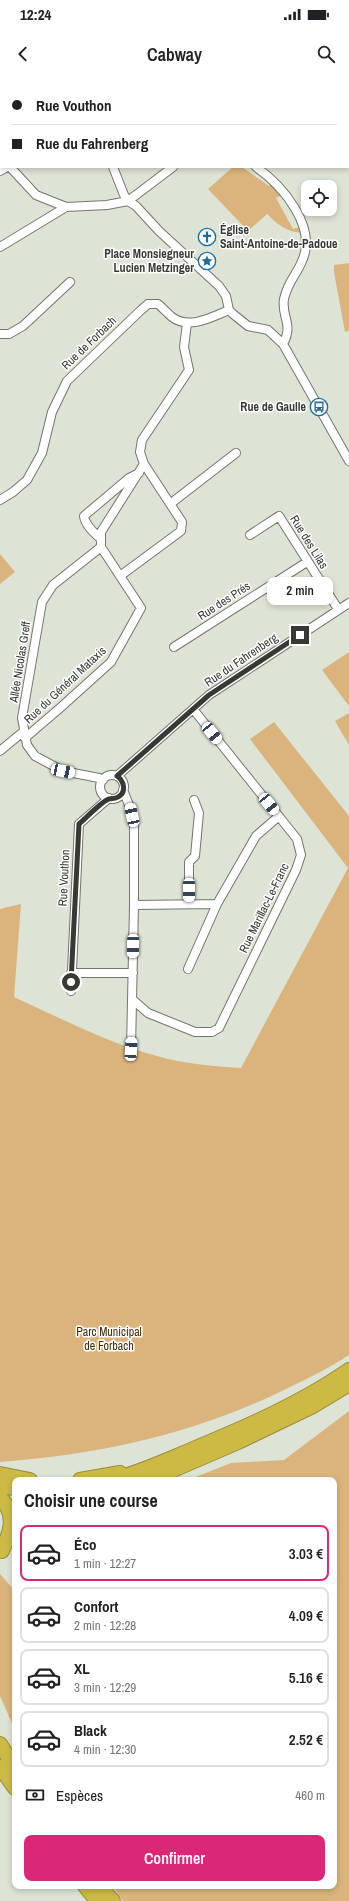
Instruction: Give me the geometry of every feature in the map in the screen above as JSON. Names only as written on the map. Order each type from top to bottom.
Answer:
[{"type":"highway","points":[[112,1477],[151,1473],[263,1420],[319,1391],[349,1370]]},
{"type":"highway","points":[[128,1477],[151,1473],[238,1442],[313,1406],[349,1384]]},
{"type":"highway","points":[[0,1474],[15,1477]]},
{"type":"highway","points":[[0,1486],[12,1488]]},
{"type":"highway","points":[[0,1497],[11,1513],[10,1531],[1,1552]]},
{"type":"highway","points":[[1,1552],[12,1545]]},
{"type":"highway","points":[[2,1746],[12,1763]]},
{"type":"highway","points":[[0,1767],[12,1784]]},
{"type":"highway","points":[[87,1889],[97,1901]]},
{"type":"highway","points":[[103,1889],[113,1901]]},
{"type":"street","points":[[10,168],[36,195],[66,207],[107,205],[128,201],[172,168]]},
{"type":"street","points":[[113,168],[124,195],[128,201],[136,206],[159,231],[219,286],[226,296],[229,310],[248,326],[268,330],[283,344],[349,461]]},
{"type":"street","points":[[257,168],[270,177],[288,198],[304,228],[307,245],[302,261],[286,289],[284,303],[288,330],[283,344]]},
{"type":"street","points":[[0,247],[66,207]]},
{"type":"street","points":[[0,335],[9,334],[22,326],[70,282]]},
{"type":"street","name":"Rue de Forbach","points":[[0,500],[13,492],[27,480],[42,453],[52,412],[67,381],[140,311],[148,304],[158,304],[173,318],[187,323]]},
{"type":"street","points":[[139,473],[129,478],[84,516],[84,520],[101,543],[120,576],[181,531],[182,522],[144,464],[140,452],[142,440],[189,370],[184,348],[187,323],[214,317],[229,310]]},
{"type":"street","points":[[170,504],[236,453]]},
{"type":"street","points":[[101,543],[101,532],[144,464]]},
{"type":"street","name":"Rue des Lilas","points":[[250,535],[279,516],[338,609]]},
{"type":"street","name":"Allée Nicolas Greff","points":[[101,543],[52,585],[42,602],[22,718],[27,745],[35,756],[63,771],[103,780]]},
{"type":"street","name":"Rue des Prés","points":[[174,647],[307,562]]},
{"type":"street","name":"Rue du Général Mataxis","points":[[25,734],[60,708],[111,662],[124,642],[141,608],[120,576]]},
{"type":"street","name":"Rue du Fahrenberg","points":[[117,776],[209,695],[338,609],[349,604]]},
{"type":"street","name":"Rue Marillac-Le-Franc","points":[[133,1000],[148,1013],[195,1032],[212,1032],[219,1028],[296,870],[301,855],[297,839],[193,709]]},
{"type":"street","points":[[0,751],[25,734]]},
{"type":"street","points":[[124,790],[118,797],[109,798],[101,792],[100,786],[103,780],[108,776],[117,776],[123,782],[134,825],[133,1000],[131,1049]]},
{"type":"street","name":"Rue Vouthon","points":[[71,991],[79,824],[109,798]]},
{"type":"street","points":[[189,904],[189,862],[195,856],[199,813],[194,800]]},
{"type":"street","points":[[188,970],[217,904],[256,836],[279,816]]},
{"type":"street","points":[[134,905],[217,904]]},
{"type":"street","points":[[72,973],[133,973]]},
{"type":"green space","points":[[232,168],[243,168],[269,186],[272,183],[282,195],[276,198],[293,229],[303,226],[305,232],[294,232],[284,228],[267,214],[248,231],[208,189]]},
{"type":"green space","points":[[349,263],[349,331],[345,332],[334,265]]},
{"type":"green space","points":[[0,554],[15,572],[0,584]]},
{"type":"green space","points":[[349,652],[349,706],[322,670]]},
{"type":"green space","points":[[349,713],[349,745],[335,721]]},
{"type":"green space","name":"Parc Municipal de Forbach","points":[[274,722],[349,816],[349,1355],[311,1377],[253,1404],[183,1430],[75,1454],[0,1462],[0,909],[21,904],[14,997],[84,1030],[139,1051],[188,1063],[241,1068],[348,868],[250,739]]},
{"type":"green space","points":[[349,1411],[349,1901],[123,1901],[115,1889],[337,1889],[337,1477],[196,1477],[231,1463],[284,1460]]},
{"type":"green space","points":[[0,1574],[12,1588],[12,1723],[0,1696]]},
{"type":"place","name":"Église Saint-Antoine-de-Padoue","points":[[207,237]]},
{"type":"place","name":"Place Monsiegneur Lucien Metzinger","points":[[207,261]]},
{"type":"place","name":"Rue de Gaulle","points":[[319,407]]},
{"type":"route","points":[[71,982],[79,824],[109,798],[113,799],[118,797],[124,790],[124,786],[123,782],[117,776],[209,695],[300,635]]}]
